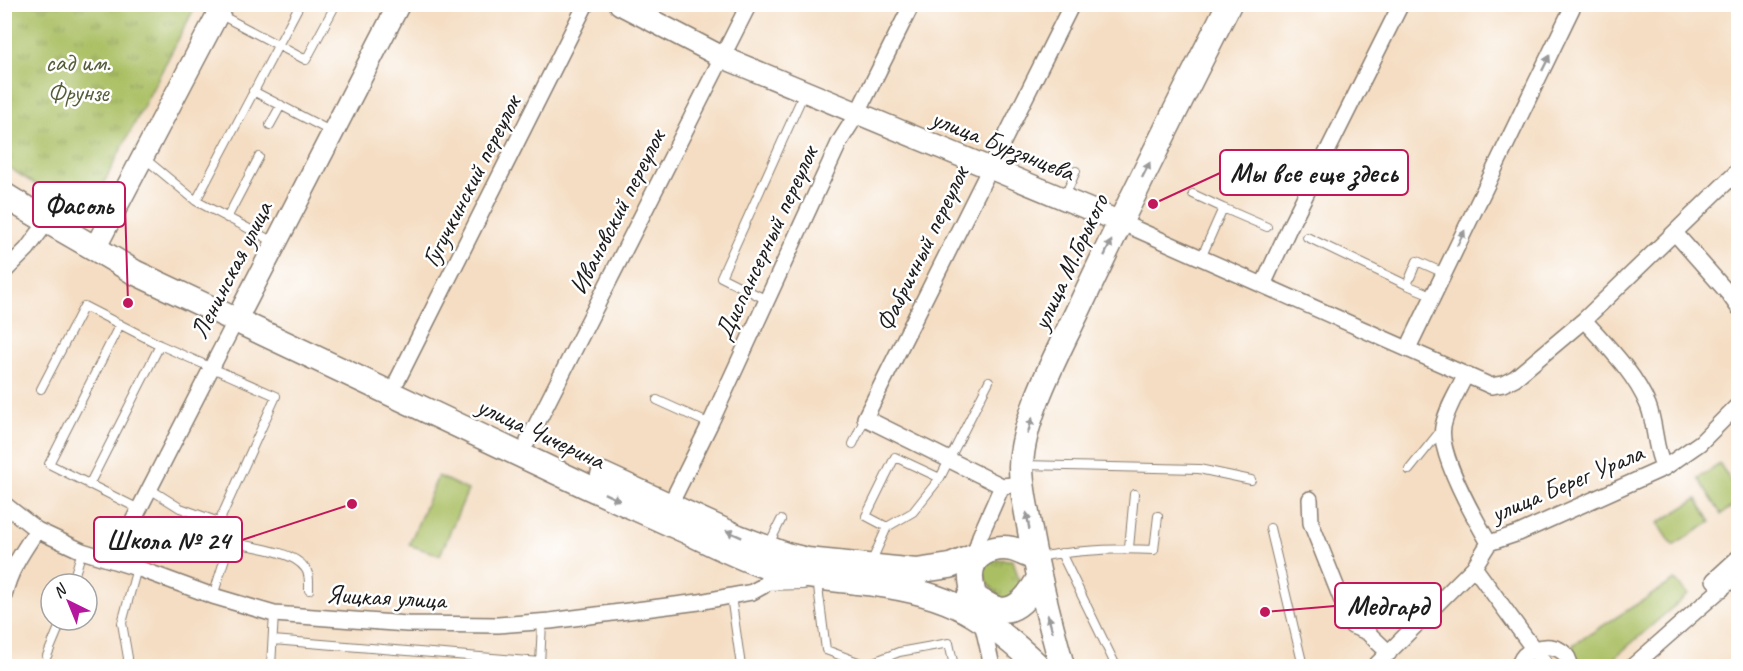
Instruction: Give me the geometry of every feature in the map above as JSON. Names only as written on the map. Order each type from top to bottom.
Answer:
[{"type":"main road","name":"улица М.Горького","points":[[1062,666],[1015,478],[1040,395],[1120,222],[1229,4]]},
{"type":"main road","name":"улица Чичерина","points":[[4,195],[134,272],[240,313],[398,379],[528,441],[767,548],[864,574],[957,604],[977,581],[950,566],[864,574],[817,581],[770,578],[720,547],[532,461],[240,313]]},
{"type":"main road","points":[[994,549],[1012,549],[1036,569],[1026,598],[1016,606],[1007,609],[999,610],[977,581],[994,549]]},
{"type":"main road","points":[[977,581],[1014,644],[1038,666]]},
{"type":"street","name":"Ленинская улица","points":[[112,560],[213,369],[399,4]]},
{"type":"street","name":"Гугучкинский переулок","points":[[398,379],[586,4]]},
{"type":"street","name":"улица Бурзянцева","points":[[620,4],[722,57],[1120,222],[1491,386],[1515,378],[1584,320],[1738,171]]},
{"type":"street","name":"Ивановский переулок","points":[[528,441],[749,4]]},
{"type":"street","name":"Диспансерный переулок","points":[[670,505],[710,424],[840,141],[857,114],[912,4]]},
{"type":"street","name":"Фабричный переулок","points":[[865,418],[1072,4]]},
{"type":"street","points":[[1263,285],[1293,219],[1401,4]]},
{"type":"street","points":[[1408,348],[1574,4]]},
{"type":"street","points":[[95,248],[221,9]]},
{"type":"street","points":[[4,272],[27,249],[47,222]]},
{"type":"street","points":[[1675,233],[1738,307]]},
{"type":"street","points":[[1584,320],[1625,365],[1648,405],[1659,458],[1664,468]]},
{"type":"street","points":[[1465,376],[1443,428],[1444,444],[1458,481],[1489,543]]},
{"type":"street","name":"улица Берег Урала","points":[[1375,666],[1474,567],[1489,543],[1519,533],[1664,468],[1700,443],[1738,405]]},
{"type":"street","points":[[865,418],[950,461],[1015,478],[977,581],[992,666]]},
{"type":"street","points":[[1310,499],[1311,523],[1352,626],[1367,632],[1389,653]]},
{"type":"street","name":"Яицкая улица","points":[[4,504],[37,530],[82,551],[213,596],[274,614],[407,624],[498,625],[542,622],[732,596],[752,592],[770,578]]},
{"type":"street","points":[[4,596],[20,555],[37,530]]},
{"type":"street","points":[[1722,589],[1714,580],[1738,558]]},
{"type":"street","points":[[1474,567],[1546,666]]},
{"type":"street","points":[[1633,666],[1738,574]]},
{"type":"street","points":[[1519,666],[1523,655],[1533,648],[1546,646],[1557,649],[1569,661],[1570,666]]},
{"type":"lane","points":[[196,201],[300,4]]},
{"type":"lane","points":[[221,9],[306,60],[336,4]]},
{"type":"lane","points":[[254,91],[334,133]]},
{"type":"lane","points":[[767,300],[721,277],[805,92]]},
{"type":"lane","points":[[270,125],[281,105]]},
{"type":"lane","points":[[142,156],[196,201],[277,244]]},
{"type":"lane","points":[[227,218],[259,157]]},
{"type":"lane","points":[[1064,199],[1076,171]]},
{"type":"lane","points":[[1193,194],[1267,227]]},
{"type":"lane","points":[[1201,258],[1222,207]]},
{"type":"lane","points":[[1307,237],[1424,292]]},
{"type":"lane","points":[[1407,285],[1417,261],[1444,273]]},
{"type":"lane","points":[[40,389],[84,306],[160,345],[276,396],[219,522],[180,508],[150,489]]},
{"type":"lane","points":[[120,324],[49,464],[139,509]]},
{"type":"lane","points":[[89,485],[160,345]]},
{"type":"lane","points":[[864,574],[887,526],[914,512],[940,478],[990,381]]},
{"type":"lane","points":[[657,400],[710,424]]},
{"type":"lane","points":[[853,444],[865,418]]},
{"type":"lane","points":[[1409,470],[1443,428]]},
{"type":"lane","points":[[887,526],[866,516],[895,457],[940,478]]},
{"type":"lane","points":[[1015,478],[1199,469],[1251,480]]},
{"type":"lane","points":[[1129,548],[1134,494]]},
{"type":"lane","points":[[1036,569],[1061,553],[1129,548],[1154,550],[1158,516]]},
{"type":"lane","points":[[767,548],[781,520]]},
{"type":"lane","points":[[184,528],[230,542],[291,556],[304,567],[309,578],[309,590]]},
{"type":"lane","points":[[1270,528],[1303,666]]},
{"type":"lane","points":[[213,596],[230,542]]},
{"type":"lane","points":[[76,572],[82,551]]},
{"type":"lane","points":[[1061,553],[1116,666]]},
{"type":"lane","points":[[127,666],[128,658],[122,623],[137,568]]},
{"type":"lane","points":[[817,581],[826,650],[866,666],[899,652],[949,643],[954,666]]},
{"type":"lane","points":[[732,596],[741,666]]},
{"type":"lane","points":[[271,666],[274,614]]},
{"type":"lane","points":[[273,640],[540,664],[542,622]]},
{"type":"lane","points":[[46,656],[57,632]]},
{"type":"green space","name":"сад им. Фрунзе","points":[[4,5],[196,5],[86,217],[5,165]]},
{"type":"green space","points":[[1720,464],[1738,493],[1738,503],[1721,514],[1698,478]]},
{"type":"green space","points":[[438,476],[468,490],[440,555],[409,545]]},
{"type":"green space","points":[[1697,499],[1711,522],[1673,546],[1658,523]]},
{"type":"green space","points":[[988,559],[1013,560],[1022,590],[1017,598],[1000,598],[986,580],[983,570]]},
{"type":"green space","points":[[1675,580],[1688,594],[1605,666],[1573,666],[1570,653],[1574,644]]},
{"type":"place","name":"Мы все еще здесь","points":[[1153,204]]},
{"type":"place","name":"Фасоль","points":[[128,303]]},
{"type":"place","name":"Школа № 24","points":[[352,504]]},
{"type":"place","name":"Медгард","points":[[1265,612]]}]
